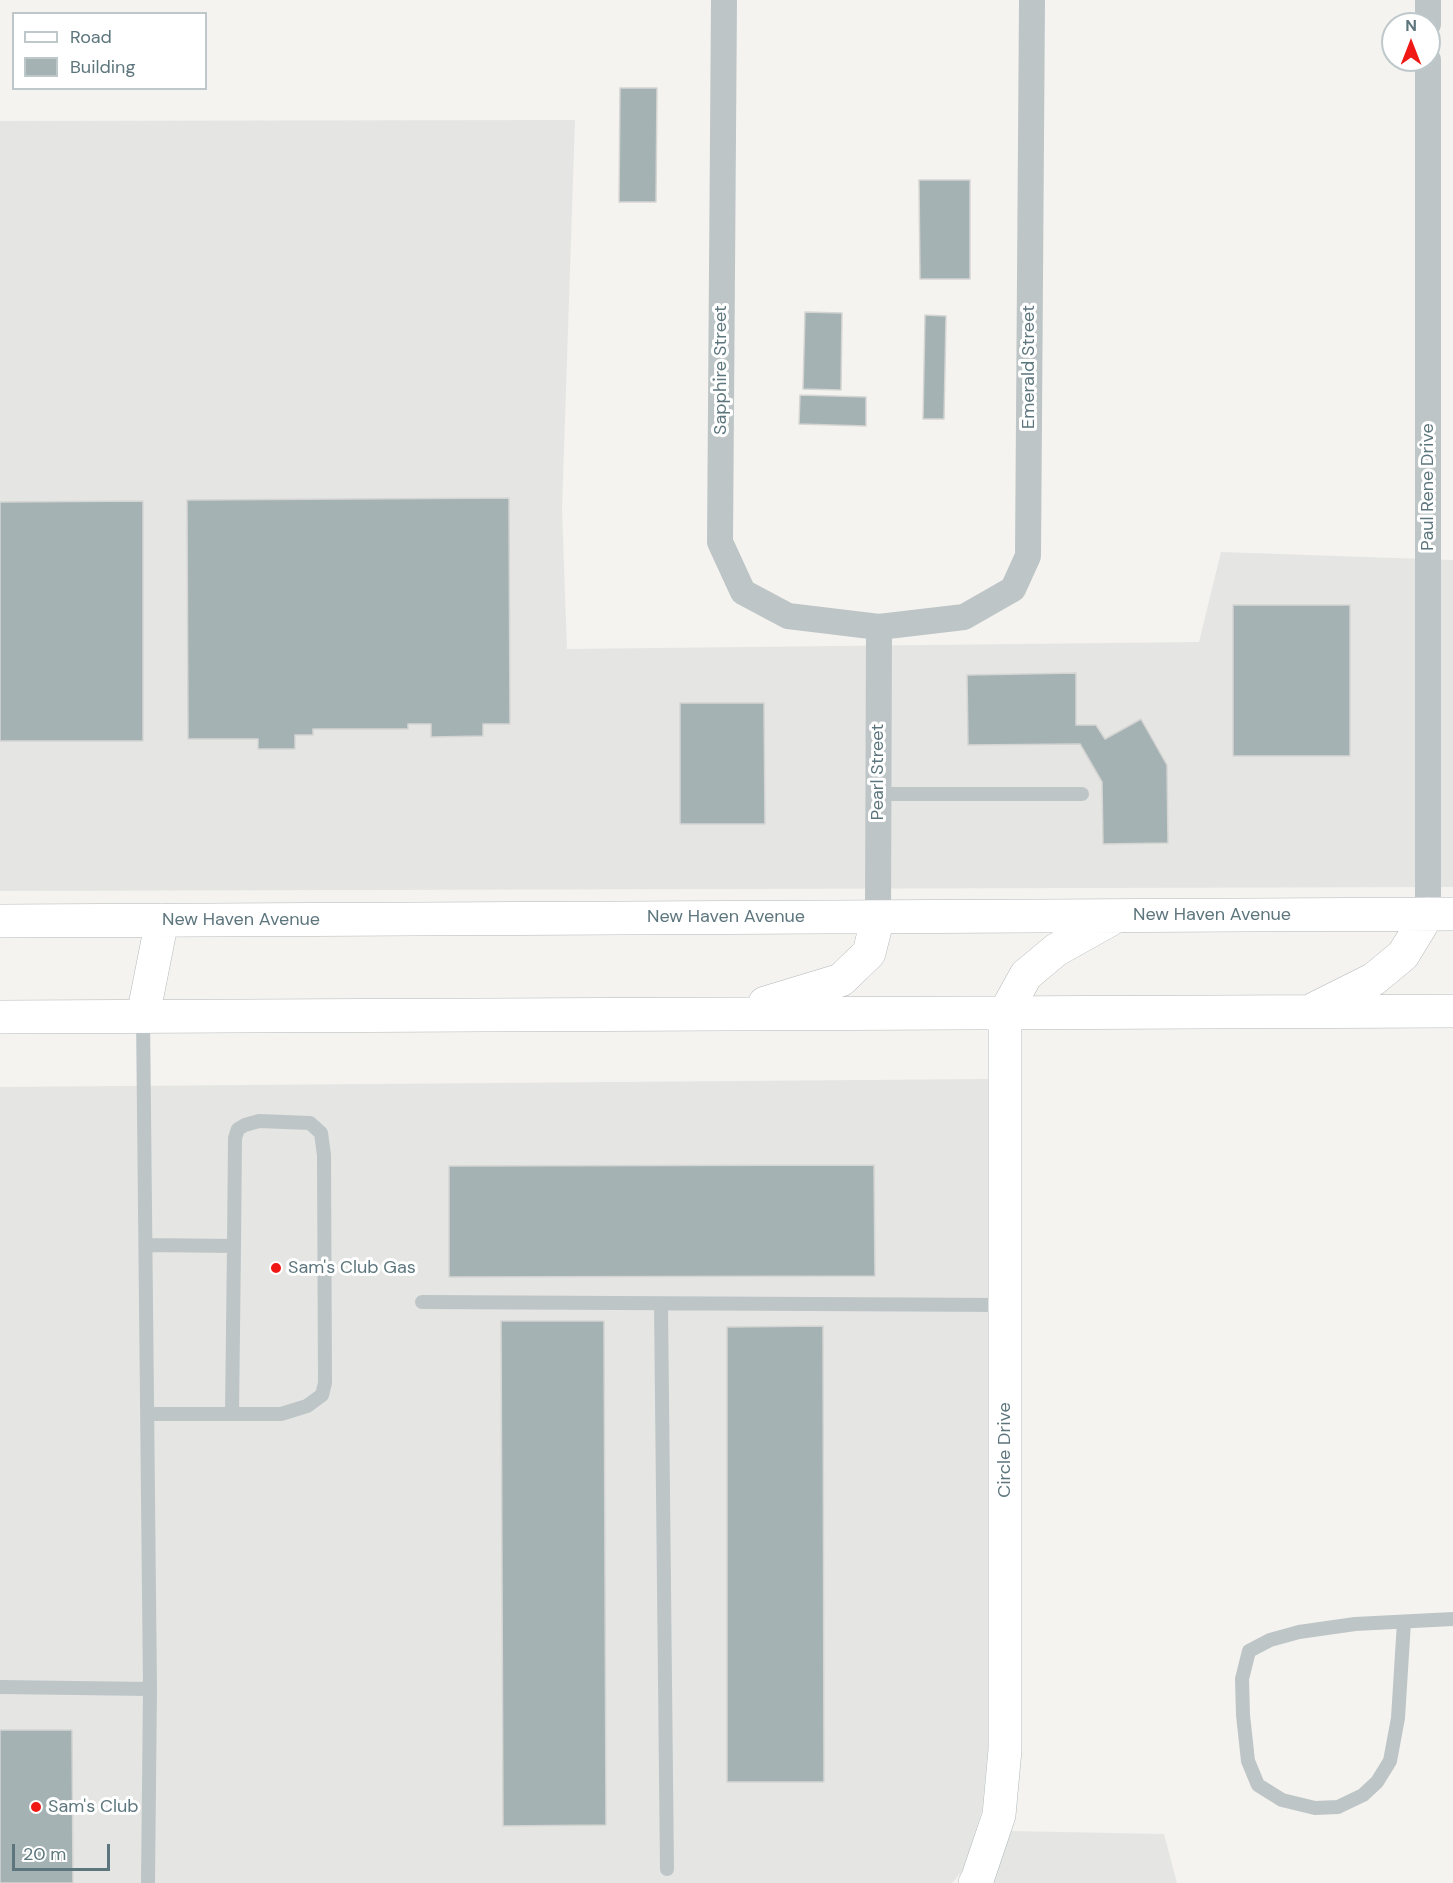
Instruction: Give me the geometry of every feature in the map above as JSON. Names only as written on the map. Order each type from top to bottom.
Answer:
[{"type":"main road","name":"New Haven Avenue","points":[[0,921],[1441,914]]},
{"type":"main road","points":[[1309,1011],[1374,978],[1403,955],[1441,914]]},
{"type":"main road","points":[[1005,1013],[1026,975],[1056,950],[1118,916]]},
{"type":"main road","points":[[731,1014],[841,980],[868,952],[878,917]]},
{"type":"main road","points":[[143,1016],[162,920]]},
{"type":"main road","points":[[0,1017],[1453,1011]]},
{"type":"main road","name":"Circle Drive","points":[[975,1883],[999,1815],[1005,1750],[1005,1013]]},
{"type":"street","name":"Sapphire Street","points":[[724,0],[720,542],[743,592],[788,616],[879,627]]},
{"type":"street","name":"Emerald Street","points":[[879,627],[964,617],[1013,589],[1028,556],[1032,0]]},
{"type":"street","name":"Paul Rene Drive","points":[[1428,72],[1441,914]]},
{"type":"street","name":"Pearl Street","points":[[878,917],[879,627]]},
{"type":"lane","points":[[878,794],[1082,794]]},
{"type":"lane","points":[[143,1016],[150,1689],[148,1883]]},
{"type":"lane","points":[[148,1414],[232,1414],[281,1414],[296,1411],[314,1401],[325,1390],[324,1155],[321,1133],[310,1123],[259,1121],[238,1129],[235,1138],[232,1414]]},
{"type":"lane","points":[[146,1245],[234,1246]]},
{"type":"lane","points":[[422,1302],[1005,1305]]},
{"type":"lane","points":[[661,1304],[667,1869]]},
{"type":"lane","points":[[1404,1622],[1398,1718],[1390,1761],[1377,1782],[1363,1795],[1338,1807],[1315,1808],[1282,1800],[1258,1785],[1248,1761],[1243,1715],[1242,1679],[1249,1651],[1270,1640],[1299,1632],[1355,1624],[1453,1619]]},
{"type":"lane","points":[[0,1687],[150,1689]]},
{"type":"shaded area","points":[[575,120],[562,509],[567,649],[1199,642],[1221,552],[1453,560],[1453,887],[0,891],[0,121]]},
{"type":"shaded area","points":[[988,1079],[988,1749],[982,1810],[963,1870],[952,1883],[0,1883],[0,1087]]},
{"type":"shaded area","points":[[1011,1831],[1164,1834],[1177,1883],[993,1883]]},
{"type":"building","points":[[620,88],[657,88],[656,202],[619,202]]},
{"type":"building","points":[[919,180],[970,180],[970,279],[920,279]]},
{"type":"building","points":[[805,312],[842,313],[841,390],[803,389]]},
{"type":"building","points":[[925,315],[946,316],[944,419],[923,419]]},
{"type":"building","points":[[800,395],[866,397],[866,426],[799,424]]},
{"type":"building","points":[[509,498],[510,724],[483,724],[483,736],[431,737],[431,724],[408,724],[408,729],[313,729],[313,735],[295,735],[295,749],[258,749],[258,739],[188,739],[187,500]]},
{"type":"building","points":[[143,501],[143,741],[0,741],[0,502]]},
{"type":"building","points":[[1233,605],[1350,605],[1350,756],[1233,756]]},
{"type":"building","points":[[1076,673],[1076,725],[1096,725],[1105,739],[1141,719],[1167,765],[1168,843],[1103,844],[1102,782],[1080,744],[968,745],[967,675]]},
{"type":"building","points":[[680,703],[764,703],[765,824],[680,824]]},
{"type":"building","points":[[874,1165],[875,1276],[449,1277],[449,1166]]},
{"type":"building","points":[[501,1321],[604,1321],[606,1825],[503,1826]]},
{"type":"building","points":[[823,1326],[824,1782],[727,1782],[727,1327]]},
{"type":"building","name":"Sam's Club","points":[[0,1730],[72,1730],[73,1883],[0,1883]]},
{"type":"place","name":"Sam's Club Gas","points":[[276,1268]]},
{"type":"place","name":"Sam's Club","points":[[36,1807]]}]
